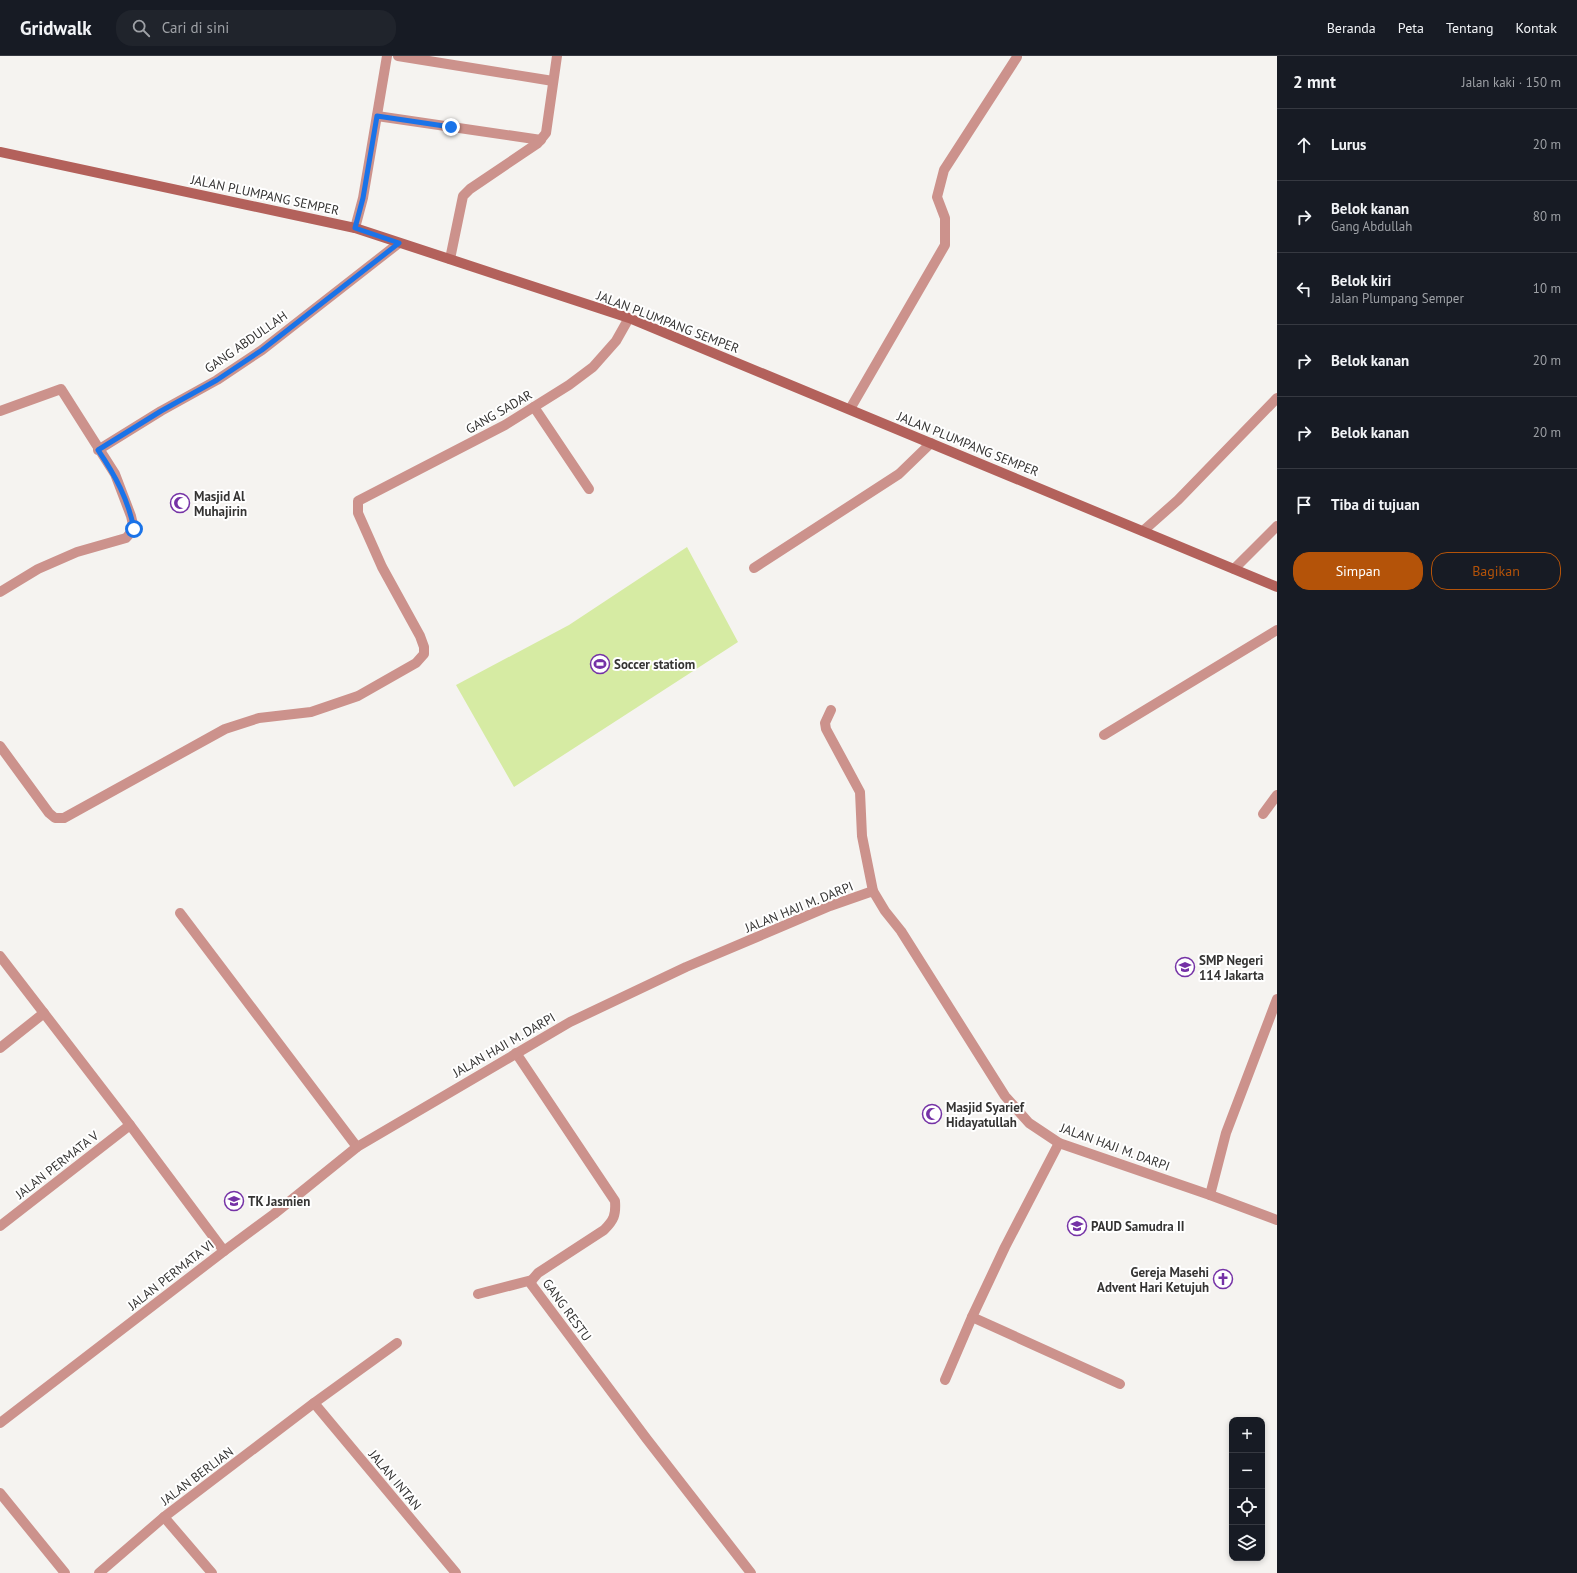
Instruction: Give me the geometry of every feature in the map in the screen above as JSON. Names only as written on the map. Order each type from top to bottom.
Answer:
[{"type":"main road","name":"JALAN PLUMPANG SEMPER","points":[[0,152],[355,228],[629,318],[1277,587]]},
{"type":"street","points":[[355,228],[363,198],[387,56]]},
{"type":"street","points":[[398,56],[553,82]]},
{"type":"street","points":[[450,259],[463,196],[470,189],[541,140],[546,133],[557,56]]},
{"type":"street","points":[[850,409],[945,245],[945,218],[937,197],[944,170],[1017,57]]},
{"type":"street","points":[[377,116],[541,140]]},
{"type":"street","name":"GANG ABDULLAH","points":[[98,450],[161,411],[217,380],[262,350],[399,243]]},
{"type":"street","name":"GANG SADAR","points":[[0,746],[49,813],[55,818],[64,818],[225,729],[259,718],[311,712],[358,696],[416,663],[424,654],[424,647],[420,636],[382,567],[358,512],[358,501],[505,425],[594,367],[616,341],[629,318]]},
{"type":"street","points":[[0,411],[61,389],[98,450],[115,474],[131,516],[134,529],[126,538],[77,552],[38,569],[0,592]]},
{"type":"street","points":[[1144,531],[1178,500],[1277,398]]},
{"type":"street","points":[[534,407],[589,489]]},
{"type":"street","points":[[754,568],[900,474],[932,443]]},
{"type":"street","points":[[1234,569],[1277,526]]},
{"type":"street","points":[[1104,735],[1277,630]]},
{"type":"street","points":[[832,710],[826,723],[826,729],[860,792],[862,836],[873,891]]},
{"type":"street","points":[[1263,814],[1277,795]]},
{"type":"street","name":"JALAN HAJI M. DARPI","points":[[357,1147],[570,1022],[686,967],[824,909],[873,891],[885,911],[901,931],[1004,1096],[1028,1123],[1059,1143],[1210,1195],[1277,1220]]},
{"type":"street","points":[[180,913],[357,1147]]},
{"type":"street","points":[[0,956],[224,1250]]},
{"type":"street","points":[[1210,1195],[1226,1133],[1277,999]]},
{"type":"street","points":[[0,1048],[44,1013]]},
{"type":"street","name":"GANG RESTU","points":[[516,1053],[615,1201],[616,1212],[611,1222],[604,1230],[538,1273],[532,1280],[532,1284],[646,1438],[751,1573]]},
{"type":"street","name":"JALAN PERMATA V","points":[[0,1226],[130,1125]]},
{"type":"street","points":[[945,1380],[972,1317],[1005,1247],[1059,1143]]},
{"type":"street","name":"JALAN PERMATA VI","points":[[0,1423],[224,1250],[274,1214],[357,1147]]},
{"type":"street","points":[[478,1294],[532,1280]]},
{"type":"street","points":[[972,1317],[1120,1384]]},
{"type":"street","name":"JALAN BERLIAN","points":[[99,1573],[164,1517],[314,1403],[397,1343]]},
{"type":"street","name":"JALAN INTAN","points":[[314,1403],[456,1573]]},
{"type":"street","points":[[0,1493],[65,1573]]},
{"type":"street","points":[[164,1517],[212,1573]]},
{"type":"green space","name":"Soccer statiom","points":[[687,547],[738,642],[514,787],[456,685],[569,625]]},
{"type":"place","name":"Masjid Al Muhajirin","points":[[180,503]]},
{"type":"place","name":"Soccer statiom","points":[[600,664]]},
{"type":"place","name":"SMP Negeri 114 Jakarta","points":[[1185,967]]},
{"type":"place","name":"Masjid Syarief Hidayatullah","points":[[932,1114]]},
{"type":"place","name":"TK Jasmien","points":[[234,1201]]},
{"type":"place","name":"PAUD Samudra II","points":[[1077,1226]]},
{"type":"place","name":"Gereja Masehi Advent Hari Ketujuh","points":[[1223,1279]]},
{"type":"route","points":[[134,529],[126,501],[115,474],[98,450],[161,411],[217,380],[262,350],[378,261],[399,243],[355,228],[363,198],[377,116],[451,127]]}]
